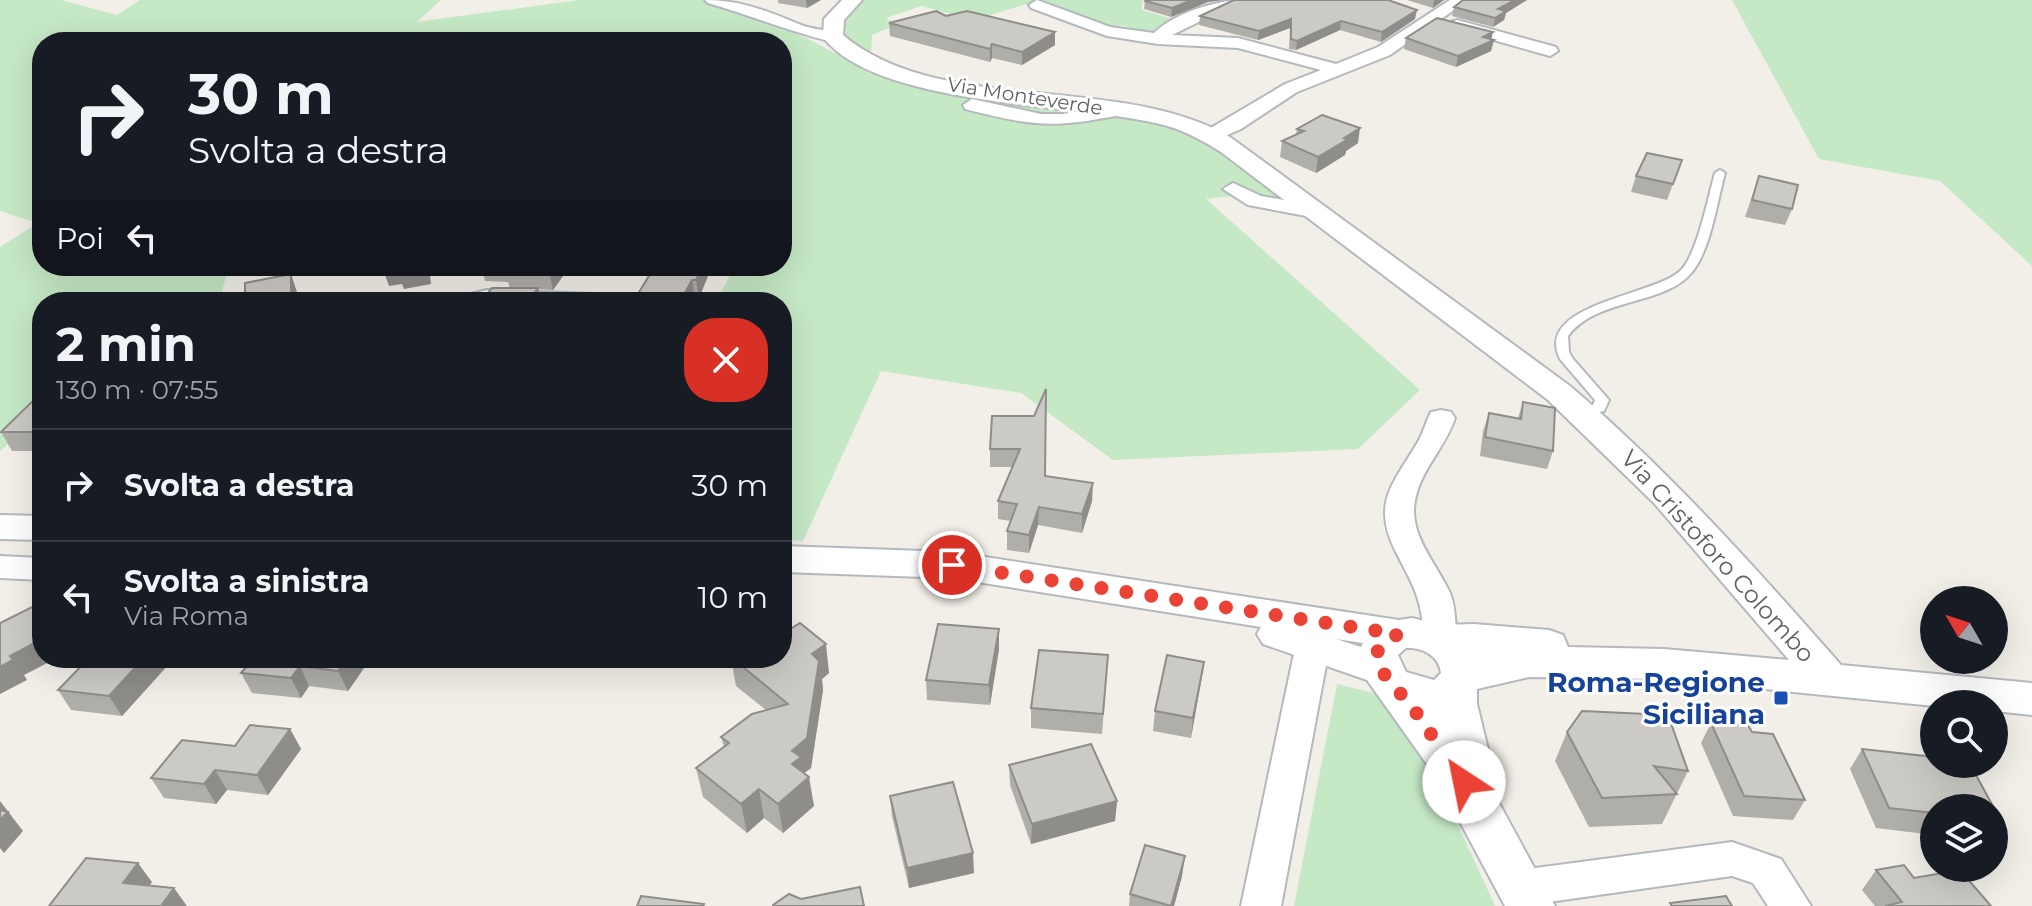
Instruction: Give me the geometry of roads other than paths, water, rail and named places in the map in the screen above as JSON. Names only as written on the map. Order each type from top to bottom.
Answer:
[{"type":"street","points":[[713,0],[768,15],[793,28],[833,37],[834,19],[851,2]]},
{"type":"street","points":[[1158,39],[1168,29],[1236,0]]},
{"type":"street","points":[[1317,212],[1216,139],[1291,88],[1384,51],[1460,0]]},
{"type":"street","points":[[1037,5],[1107,31],[1158,39],[1238,43],[1337,70]]},
{"type":"street","points":[[1407,9],[1550,51]]},
{"type":"street","name":"Via Monteverde","points":[[833,37],[861,60],[902,75],[1160,116],[1216,139]]},
{"type":"street","points":[[972,105],[1041,120],[1063,120],[1118,110]]},
{"type":"street","points":[[1233,189],[1255,201],[1317,212]]},
{"type":"street","name":"Via Cristoforo Colombo","points":[[1317,212],[1593,422],[1695,523],[1830,681]]},
{"type":"street","points":[[1409,653],[1440,630],[1436,597],[1409,553],[1399,505],[1407,480],[1438,431],[1441,418]]},
{"type":"street","points":[[0,527],[32,528]]},
{"type":"street","points":[[792,559],[952,565],[1409,653],[1474,639],[1573,647],[1664,664],[2032,699]]},
{"type":"street","points":[[827,561],[1268,632],[1313,644],[1459,658],[1456,704],[1478,802]]},
{"type":"street","points":[[0,567],[32,569]]},
{"type":"street","points":[[1261,906],[1313,644]]},
{"type":"street","points":[[1409,653],[1421,695],[1447,693],[1459,683],[1492,668],[1529,662],[1664,664]]},
{"type":"street","points":[[1409,653],[1526,897],[1732,859],[1767,871],[1791,906]]},
{"type":"lane","points":[[1593,422],[1602,400],[1569,363],[1562,350],[1560,339],[1565,328],[1579,317],[1671,286],[1688,271],[1720,173]]},
{"type":"place","name":"Roma-Regione Siciliana","points":[[1781,698]]}]
